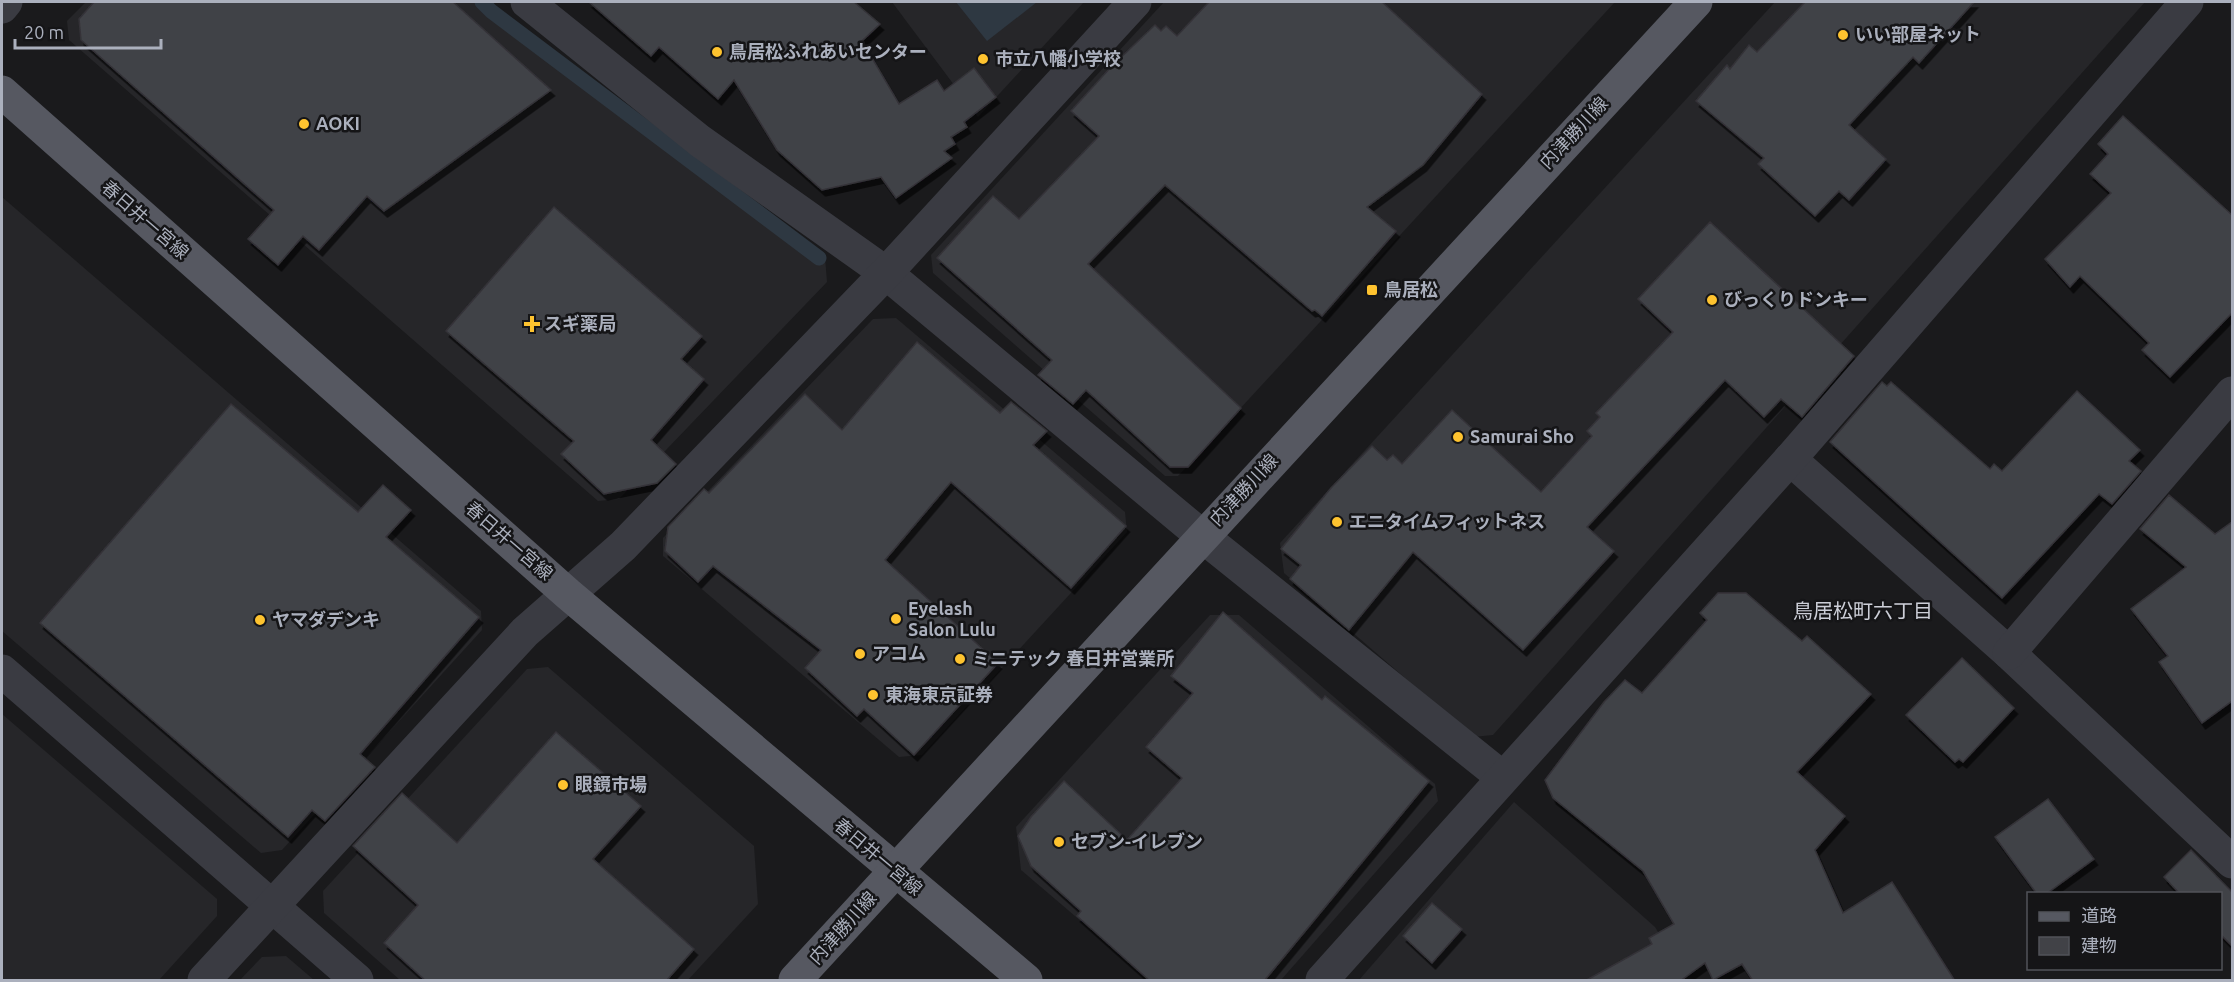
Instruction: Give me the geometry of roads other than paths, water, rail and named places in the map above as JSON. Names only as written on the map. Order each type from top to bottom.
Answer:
[{"type":"main road","name":"内津勝川線","points":[[795,981],[1202,536],[1696,2]]},
{"type":"main road","name":"春日井一宮線","points":[[2,92],[568,594],[1026,981]]},
{"type":"street","points":[[2,7],[6,2]]},
{"type":"street","points":[[527,2],[700,141],[886,273],[1202,536],[1502,777]]},
{"type":"street","points":[[204,981],[525,632],[623,546],[886,273],[1136,2]]},
{"type":"street","points":[[1322,981],[1502,777],[1790,459],[2187,2]]},
{"type":"street","points":[[2009,653],[2232,393]]},
{"type":"street","points":[[1790,459],[2009,653],[2232,862]]},
{"type":"street","points":[[2,671],[357,981]]},
{"type":"waterway","points":[[482,2],[819,258]]},
{"type":"place","name":"いい部屋ネット","points":[[1843,35]]},
{"type":"place","name":"鳥居松ふれあいセンター","points":[[717,52]]},
{"type":"place","name":"市立八幡小学校","points":[[983,59]]},
{"type":"place","name":"AOKI","points":[[304,124]]},
{"type":"place","name":"鳥居松","points":[[1372,290]]},
{"type":"place","name":"びっくりドンキー","points":[[1712,300]]},
{"type":"place","name":"スギ薬局","points":[[532,324]]},
{"type":"place","name":"Samurai Sho","points":[[1458,437]]},
{"type":"place","name":"エニタイムフィットネス","points":[[1337,522]]},
{"type":"place","name":"Eyelash Salon Lulu","points":[[896,619]]},
{"type":"place","name":"ヤマダデンキ","points":[[260,620]]},
{"type":"place","name":"アコム","points":[[860,654]]},
{"type":"place","name":"ミニテック 春日井営業所","points":[[960,659]]},
{"type":"place","name":"東海東京証券","points":[[873,695]]},
{"type":"place","name":"眼鏡市場","points":[[563,785]]},
{"type":"place","name":"セブン-イレブン","points":[[1059,842]]},
{"type":"district","name":"鳥居松町六丁目","points":[[1863,611]]}]
